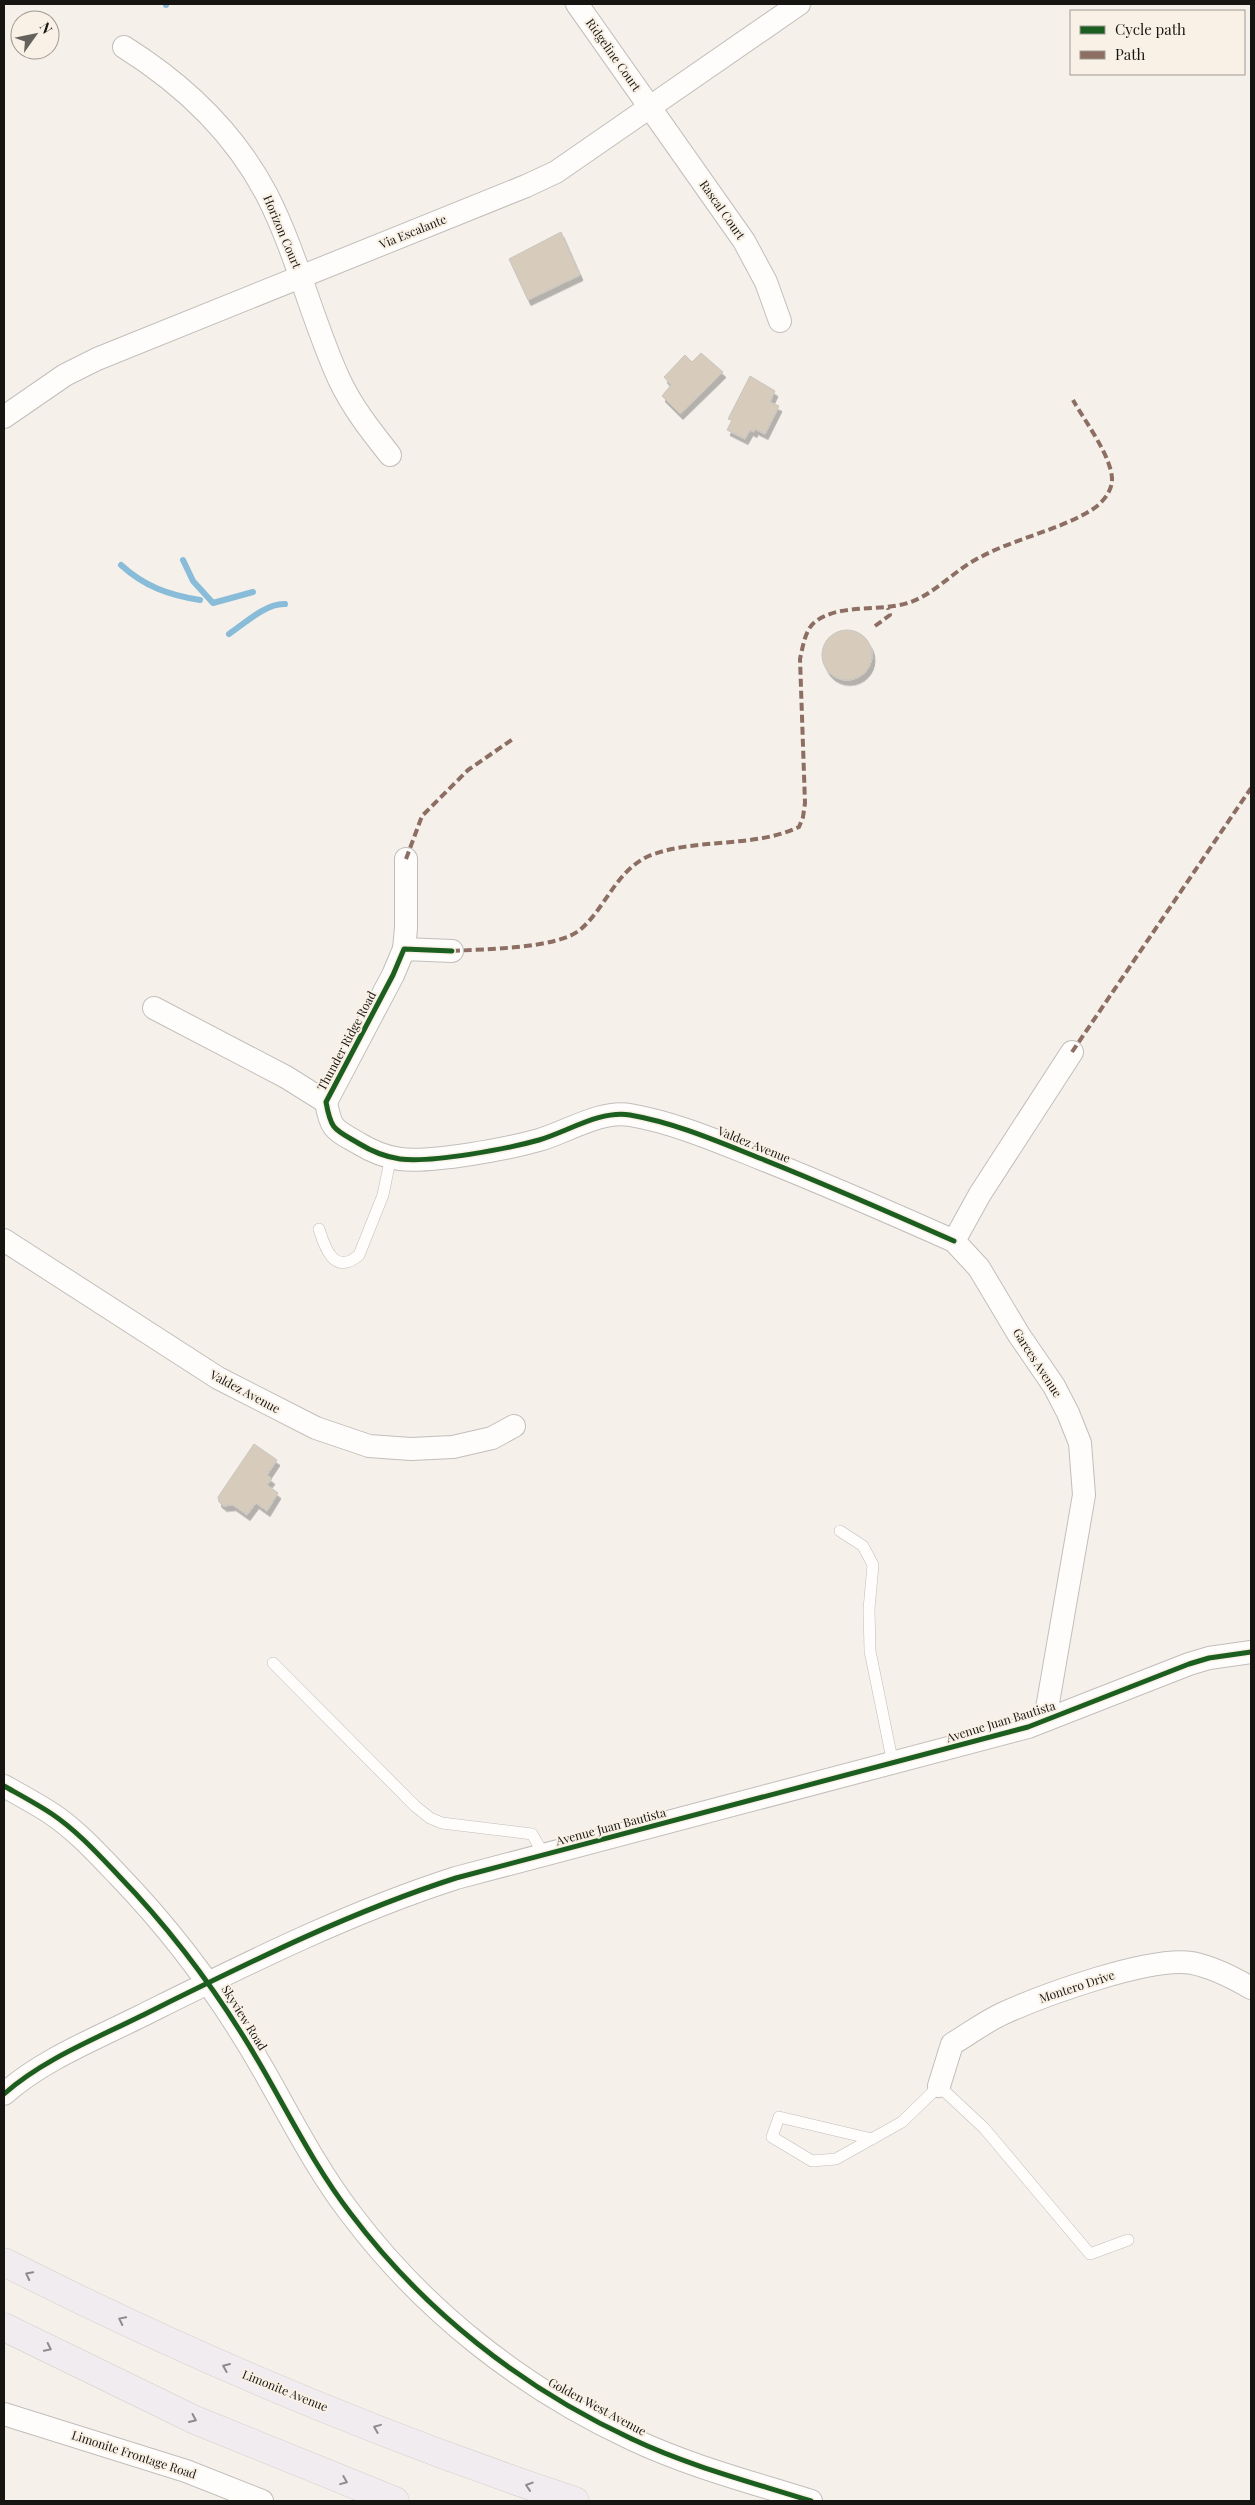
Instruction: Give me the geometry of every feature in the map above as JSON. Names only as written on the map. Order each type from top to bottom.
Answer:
[{"type":"main road","name":"Limonite Avenue","points":[[4,2262],[175,2345],[482,2470],[575,2501]]},
{"type":"main road","points":[[4,2326],[195,2420],[395,2501]]},
{"type":"street","name":"Ridgeline Court","points":[[577,4],[650,106]]},
{"type":"street","name":"Via Escalante","points":[[4,417],[64,375],[96,358],[526,186],[577,158],[799,4]]},
{"type":"street","name":"Horizon Court","points":[[124,47],[188,92],[221,127],[247,162],[267,196],[300,275],[339,380],[365,424],[390,455]]},
{"type":"street","name":"Rascal Court","points":[[650,106],[744,241],[766,282],[780,321]]},
{"type":"street","name":"Thunder Ridge Road","points":[[406,860],[406,928],[404,949],[393,974],[326,1102],[329,1122],[336,1130],[369,1150],[401,1159],[425,1159],[477,1152],[539,1140]]},
{"type":"street","points":[[404,949],[452,951]]},
{"type":"street","name":"Thunder Ridge Road","points":[[154,1008],[286,1077],[326,1102]]},
{"type":"street","points":[[954,1241],[980,1194],[1072,1052]]},
{"type":"street","name":"Valdez Avenue","points":[[539,1140],[602,1118],[626,1114],[655,1120],[708,1138],[862,1200],[954,1241]]},
{"type":"street","name":"Valdez Avenue","points":[[4,1240],[218,1378],[316,1428],[369,1446],[411,1449],[453,1447],[492,1438],[514,1426]]},
{"type":"street","name":"Garces Avenue","points":[[954,1241],[979,1268],[1019,1335],[1054,1386],[1068,1413],[1080,1443],[1084,1495],[1045,1720]]},
{"type":"street","name":"Avenue Juan Bautista","points":[[4,2094],[15,2084],[49,2063],[210,1983],[364,1910],[456,1878],[893,1764],[1045,1720],[1189,1664],[1228,1654],[1251,1652]]},
{"type":"street","name":"Skyview Road","points":[[4,1786],[54,1816],[99,1855],[170,1931],[210,1983],[264,2070],[305,2146],[351,2214],[404,2277]]},
{"type":"street","name":"Montero Drive","points":[[939,2086],[952,2044],[1003,2013],[1074,1986],[1151,1965],[1191,1963],[1233,1977],[1251,1988]]},
{"type":"street","name":"Golden West Avenue","points":[[404,2277],[469,2336],[508,2367],[548,2394],[632,2439],[673,2456],[698,2466],[811,2501]]},
{"type":"street","name":"Limonite Frontage Road","points":[[4,2414],[186,2471],[262,2501]]},
{"type":"lane","points":[[319,1229],[326,1252],[330,1256],[340,1262],[348,1263],[359,1255],[383,1195],[391,1156]]},
{"type":"lane","points":[[840,1531],[863,1546],[873,1565],[869,1609],[870,1651],[893,1764]]},
{"type":"lane","points":[[273,1663],[415,1806],[430,1818],[442,1823],[532,1834],[544,1855]]},
{"type":"lane","points":[[872,2139],[779,2117],[772,2137],[812,2161],[836,2159],[872,2139],[902,2122],[939,2086],[984,2128],[1090,2254],[1128,2240]]},
{"type":"building","points":[[561,232],[580,275],[528,300],[509,259]]},
{"type":"building","points":[[701,353],[723,372],[680,414],[662,396],[671,385],[664,377],[685,355],[692,362]]},
{"type":"building","points":[[750,376],[775,391],[770,402],[779,406],[765,434],[755,429],[754,432],[750,430],[745,439],[727,430],[732,420],[728,419]]},
{"type":"building","points":[[847,630],[856,632],[867,641],[872,655],[870,664],[861,675],[847,680],[838,678],[827,669],[822,655],[824,646],[833,635]]},
{"type":"building","points":[[254,1444],[277,1460],[267,1475],[272,1479],[267,1485],[278,1493],[267,1511],[256,1503],[247,1515],[233,1505],[224,1506],[219,1502],[218,1497]]},
{"type":"waterway","points":[[183,560],[193,581],[213,603],[253,592]]},
{"type":"waterway","points":[[121,565],[139,579],[157,588],[200,600]]},
{"type":"waterway","points":[[229,634],[263,610],[285,604]]},
{"type":"marked path","points":[[452,951],[520,947],[556,941],[570,936],[581,929],[599,909],[622,877],[641,860],[672,849],[764,838],[782,834],[799,827],[805,803],[800,659],[809,628],[826,615],[837,612],[897,606],[908,603],[926,595],[975,560],[1004,546],[1076,518],[1098,506],[1110,490],[1111,472],[1108,461],[1097,439],[1073,400]]},
{"type":"marked path","points":[[875,626],[890,615],[888,608]]},
{"type":"marked path","points":[[406,859],[422,816],[468,770],[513,739]]},
{"type":"marked path","points":[[1072,1052],[1251,788]]},
{"type":"cycle path","points":[[452,951],[404,949],[393,975],[326,1102],[332,1124],[335,1128],[363,1146],[384,1155],[400,1159],[414,1160],[450,1157],[539,1140],[607,1116],[630,1115],[681,1128],[713,1140],[835,1189],[954,1241]]},
{"type":"cycle path","points":[[4,2094],[52,2060],[87,2042],[296,1941],[415,1892],[456,1878],[1028,1727],[1189,1664],[1209,1658],[1251,1652]]},
{"type":"cycle path","points":[[4,1786],[46,1810],[70,1827],[103,1859],[159,1920],[197,1968],[232,2018],[316,2162],[351,2214],[410,2283],[443,2314],[514,2371],[591,2419],[654,2449],[720,2473],[811,2501]]}]
